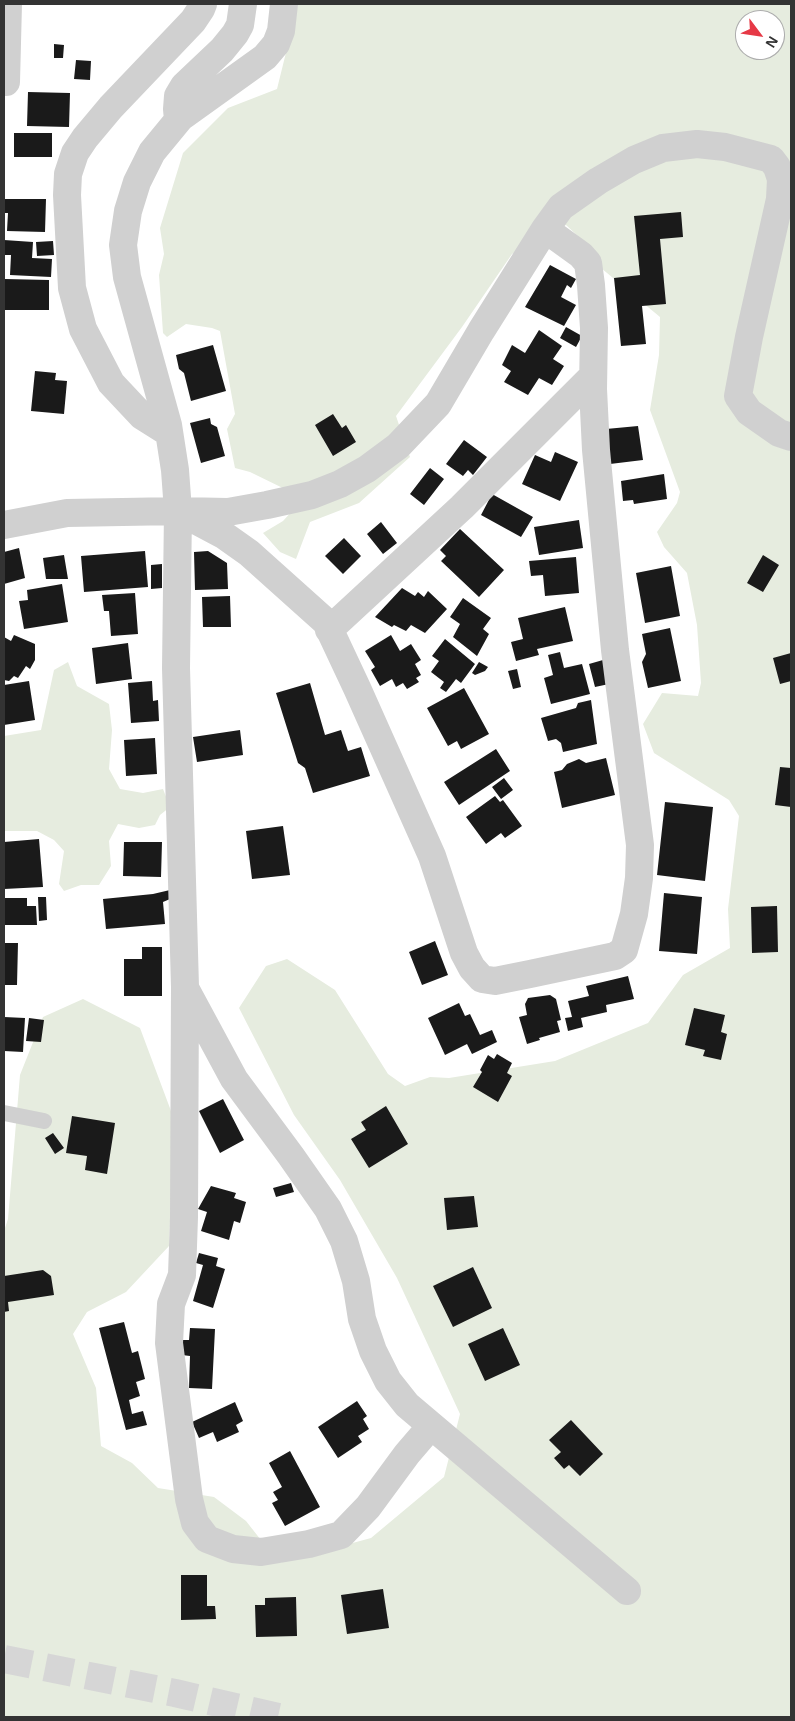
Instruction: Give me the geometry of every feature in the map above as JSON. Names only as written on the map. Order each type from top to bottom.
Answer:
[{"type":"street","points":[[6,82],[8,4]]},
{"type":"street","points":[[169,432],[142,416],[111,383],[83,329],[72,288],[67,195],[68,174],[75,152],[85,138],[112,106],[193,21],[203,4]]},
{"type":"street","points":[[178,120],[176,109],[178,96],[194,76],[222,50],[235,34],[240,25],[243,4]]},
{"type":"street","points":[[284,4],[281,31],[276,44],[265,57],[178,120],[152,152],[137,182],[128,211],[123,245],[127,277],[169,432],[176,470],[178,511],[176,668],[185,988],[184,1217],[182,1275],[171,1304],[169,1343],[185,1470],[195,1524],[207,1539],[233,1550],[261,1552],[300,1546],[341,1535],[368,1507],[407,1454],[431,1426]]},
{"type":"street","points":[[4,525],[67,513],[228,512],[312,494],[340,484],[367,469],[398,446],[438,404],[545,229],[561,208],[598,181],[634,160],[663,148],[697,144],[725,147],[771,159],[778,167],[781,179],[780,198],[738,396],[749,412],[779,433],[791,437]]},
{"type":"street","points":[[178,511],[226,536],[249,553],[326,622],[432,856],[464,953],[472,968],[482,979],[495,981],[615,956],[624,950],[634,914],[639,878],[640,845],[615,650],[596,450],[593,376],[594,328],[588,263],[581,255],[545,229]]},
{"type":"street","points":[[329,630],[462,507],[593,376]]},
{"type":"street","points":[[185,988],[234,1079],[328,1210],[344,1242],[356,1282],[362,1319],[373,1351],[388,1381],[407,1405],[627,1591]]},
{"type":"lane","points":[[4,1113],[44,1121]]},
{"type":"shaded area","points":[[298,4],[791,4],[791,1717],[4,1717],[4,1231],[8,1219],[20,1075],[43,1017],[83,999],[140,1028],[174,1119],[169,1246],[126,1292],[87,1312],[73,1334],[96,1388],[101,1446],[132,1463],[158,1488],[214,1497],[246,1521],[279,1563],[371,1538],[444,1477],[460,1414],[397,1278],[340,1180],[294,1115],[239,1008],[266,966],[287,959],[335,990],[388,1074],[405,1086],[430,1077],[449,1078],[555,1061],[648,1023],[683,975],[730,948],[728,909],[739,816],[729,800],[654,753],[643,724],[662,693],[698,696],[701,683],[697,625],[687,573],[664,547],[657,532],[677,503],[680,492],[650,410],[659,355],[660,317],[601,268],[582,240],[566,225],[512,254],[462,327],[396,416],[410,457],[359,503],[310,522],[296,559],[280,552],[263,533],[283,521],[293,510],[291,492],[250,472],[235,468],[227,429],[235,414],[220,331],[186,324],[167,337],[163,333],[159,275],[164,254],[160,228],[183,153],[228,108],[277,89]]},
{"type":"shaded area","points":[[68,662],[77,686],[109,704],[112,730],[109,769],[120,789],[143,793],[163,789],[170,807],[160,815],[155,825],[139,828],[118,824],[109,841],[111,866],[99,885],[81,885],[64,891],[59,884],[64,851],[54,840],[37,831],[4,831],[4,736],[41,730],[54,670]]},
{"type":"building","points":[[54,44],[64,45],[63,58],[54,58]]},
{"type":"building","points":[[76,60],[91,61],[90,80],[74,79]]},
{"type":"building","points":[[28,92],[70,93],[69,127],[27,126]]},
{"type":"building","points":[[14,133],[52,133],[52,157],[14,157]]},
{"type":"building","points":[[4,199],[46,199],[45,232],[7,231],[8,213],[4,213]]},
{"type":"building","points":[[681,212],[683,237],[660,239],[666,304],[642,306],[646,344],[621,346],[614,278],[640,275],[634,216]]},
{"type":"building","points":[[4,240],[33,242],[32,258],[52,259],[51,277],[10,275],[11,255],[4,255]]},
{"type":"building","points":[[53,241],[54,255],[37,256],[36,242]]},
{"type":"building","points":[[550,265],[576,279],[571,288],[567,285],[561,297],[576,305],[564,326],[525,307]]},
{"type":"building","points":[[5,279],[49,280],[49,310],[5,310]]},
{"type":"building","points":[[566,327],[582,336],[576,347],[560,338]]},
{"type":"building","points":[[539,330],[562,346],[553,359],[564,366],[552,385],[539,378],[528,395],[504,382],[511,371],[502,365],[512,345],[525,353]]},
{"type":"building","points":[[213,345],[226,391],[191,401],[184,373],[179,369],[176,355]]},
{"type":"building","points":[[35,371],[56,373],[55,380],[67,381],[64,414],[31,411]]},
{"type":"building","points":[[333,414],[342,428],[346,425],[356,442],[333,456],[315,425]]},
{"type":"building","points":[[210,418],[211,424],[217,427],[225,456],[201,463],[190,423]]},
{"type":"building","points":[[638,426],[643,460],[610,464],[606,429]]},
{"type":"building","points":[[464,440],[487,457],[473,475],[468,470],[463,476],[446,464]]},
{"type":"building","points":[[555,452],[578,462],[560,501],[522,484],[535,455],[551,462]]},
{"type":"building","points":[[430,468],[444,479],[424,505],[410,494]]},
{"type":"building","points":[[664,474],[667,499],[634,504],[633,500],[623,501],[621,481]]},
{"type":"building","points":[[492,494],[533,517],[521,537],[481,515]]},
{"type":"building","points":[[579,520],[583,548],[539,555],[534,527]]},
{"type":"building","points":[[381,522],[397,543],[383,554],[367,534]]},
{"type":"building","points":[[460,529],[504,570],[479,597],[441,561],[446,556],[440,550]]},
{"type":"building","points":[[344,538],[361,556],[343,574],[325,556]]},
{"type":"building","points":[[19,548],[25,578],[4,584],[4,552]]},
{"type":"building","points":[[145,551],[148,587],[84,592],[81,556]]},
{"type":"building","points":[[208,551],[227,563],[228,589],[195,590],[194,552]]},
{"type":"building","points":[[64,555],[68,579],[46,579],[43,558]]},
{"type":"building","points":[[763,555],[779,565],[763,592],[747,583]]},
{"type":"building","points":[[576,557],[579,593],[545,596],[543,575],[531,576],[529,561]]},
{"type":"building","points":[[162,564],[162,588],[151,589],[151,565]]},
{"type":"building","points":[[671,566],[680,616],[645,623],[636,573]]},
{"type":"building","points":[[62,584],[68,622],[24,629],[19,601],[28,600],[27,590]]},
{"type":"building","points":[[402,588],[415,596],[418,592],[424,597],[428,591],[447,609],[425,633],[411,625],[406,631],[394,625],[392,627],[375,617]]},
{"type":"building","points":[[135,593],[138,634],[111,636],[109,611],[104,611],[102,595]]},
{"type":"building","points":[[230,596],[231,627],[203,627],[202,597]]},
{"type":"building","points":[[463,598],[491,618],[483,629],[489,634],[477,656],[453,637],[460,624],[450,617]]},
{"type":"building","points":[[565,607],[573,641],[537,649],[539,655],[516,661],[511,642],[523,639],[518,618]]},
{"type":"building","points":[[670,628],[681,681],[648,688],[642,662],[646,654],[642,634]]},
{"type":"building","points":[[14,635],[35,644],[35,660],[30,669],[26,666],[18,678],[14,676],[9,681],[4,680],[4,637],[11,641]]},
{"type":"building","points":[[391,635],[400,651],[411,644],[421,660],[415,664],[421,675],[416,678],[419,682],[407,689],[403,683],[396,687],[392,679],[380,686],[371,670],[375,667],[365,651]]},
{"type":"building","points":[[445,639],[475,664],[461,683],[456,679],[446,692],[440,688],[444,682],[431,672],[439,661],[432,656]]},
{"type":"building","points":[[128,643],[132,679],[96,684],[92,648]]},
{"type":"building","points":[[560,652],[564,668],[582,664],[590,694],[551,704],[544,678],[553,675],[548,655]]},
{"type":"building","points":[[791,653],[791,681],[780,684],[773,658]]},
{"type":"building","points":[[603,660],[609,684],[595,687],[589,664]]},
{"type":"building","points":[[479,662],[488,667],[485,671],[475,675],[472,673]]},
{"type":"building","points":[[517,669],[521,687],[513,689],[508,671]]},
{"type":"building","points":[[29,681],[35,720],[4,725],[4,685]]},
{"type":"building","points":[[152,681],[153,701],[158,700],[159,721],[131,723],[128,683]]},
{"type":"building","points":[[310,683],[325,735],[341,730],[348,751],[361,747],[370,776],[313,793],[305,768],[298,763],[276,693]]},
{"type":"building","points":[[464,688],[489,734],[461,749],[457,741],[448,746],[427,708]]},
{"type":"building","points":[[591,700],[597,744],[563,752],[561,743],[556,739],[548,741],[541,718],[576,708],[578,703]]},
{"type":"building","points":[[240,730],[243,755],[197,762],[193,737]]},
{"type":"building","points":[[155,738],[157,774],[126,776],[124,740]]},
{"type":"building","points":[[496,749],[510,771],[459,805],[444,782]]},
{"type":"building","points":[[606,758],[615,795],[562,808],[554,772],[562,770],[567,764],[579,759],[586,763]]},
{"type":"building","points":[[780,767],[791,768],[791,807],[775,805]]},
{"type":"building","points":[[504,778],[513,790],[501,799],[492,787]]},
{"type":"building","points":[[495,796],[500,802],[503,800],[522,826],[505,838],[501,833],[486,844],[466,817]]},
{"type":"building","points":[[665,802],[713,807],[705,881],[657,875]]},
{"type":"building","points":[[283,826],[290,875],[252,879],[246,831]]},
{"type":"building","points":[[39,839],[43,887],[4,889],[4,842]]},
{"type":"building","points":[[124,842],[162,842],[161,877],[123,876]]},
{"type":"building","points":[[170,890],[170,899],[163,902],[165,924],[106,929],[103,899],[153,894]]},
{"type":"building","points":[[664,893],[702,897],[697,954],[659,951]]},
{"type":"building","points":[[38,897],[46,897],[47,920],[39,921]]},
{"type":"building","points":[[4,898],[27,898],[27,906],[36,906],[37,925],[4,925]]},
{"type":"building","points":[[777,906],[778,952],[752,953],[751,907]]},
{"type":"building","points":[[435,941],[448,975],[422,985],[409,952]]},
{"type":"building","points":[[4,943],[18,943],[17,985],[4,985]]},
{"type":"building","points":[[142,947],[162,947],[162,996],[124,996],[124,959],[142,959]]},
{"type":"building","points":[[628,976],[634,999],[606,1005],[607,1012],[581,1018],[583,1027],[568,1031],[565,1018],[572,1017],[568,1001],[589,996],[586,986]]},
{"type":"building","points":[[550,995],[556,999],[561,1020],[557,1021],[560,1032],[539,1038],[540,1040],[527,1044],[519,1017],[527,1015],[525,1004],[528,998]]},
{"type":"building","points":[[459,1003],[465,1016],[470,1014],[480,1035],[492,1030],[497,1042],[472,1054],[467,1044],[445,1055],[428,1018]]},
{"type":"building","points":[[694,1008],[725,1015],[721,1032],[727,1034],[721,1060],[703,1056],[705,1050],[685,1045]]},
{"type":"building","points":[[4,1017],[25,1018],[23,1052],[4,1051]]},
{"type":"building","points":[[29,1018],[44,1020],[41,1042],[26,1041]]},
{"type":"building","points":[[497,1054],[512,1063],[507,1073],[512,1076],[498,1102],[473,1087],[482,1072],[480,1070],[488,1055],[494,1059]]},
{"type":"building","points":[[223,1099],[244,1140],[220,1153],[199,1111]]},
{"type":"building","points":[[386,1106],[408,1144],[369,1168],[351,1139],[366,1130],[361,1122]]},
{"type":"building","points":[[72,1116],[115,1123],[107,1174],[85,1170],[87,1156],[66,1153]]},
{"type":"building","points":[[53,1133],[64,1148],[55,1154],[45,1138]]},
{"type":"building","points":[[291,1183],[294,1192],[276,1197],[273,1188]]},
{"type":"building","points":[[211,1186],[236,1193],[234,1198],[246,1202],[240,1223],[234,1221],[229,1240],[201,1231],[207,1212],[198,1209]]},
{"type":"building","points":[[474,1196],[478,1227],[447,1230],[444,1198]]},
{"type":"building","points":[[199,1253],[218,1258],[216,1266],[225,1269],[213,1308],[193,1301],[203,1265],[196,1263]]},
{"type":"building","points":[[473,1267],[492,1308],[453,1327],[433,1286]]},
{"type":"building","points":[[43,1270],[51,1276],[54,1295],[8,1302],[9,1311],[4,1312],[4,1276]]},
{"type":"building","points":[[124,1322],[132,1353],[138,1351],[145,1379],[136,1382],[140,1396],[129,1400],[132,1414],[143,1411],[147,1425],[126,1430],[99,1328]]},
{"type":"building","points":[[190,1328],[215,1329],[212,1389],[189,1388],[190,1356],[182,1355],[183,1340],[189,1340]]},
{"type":"building","points":[[503,1328],[520,1365],[485,1381],[468,1344]]},
{"type":"building","points":[[357,1401],[367,1416],[363,1419],[369,1429],[358,1436],[362,1442],[338,1458],[318,1427]]},
{"type":"building","points":[[235,1402],[243,1421],[236,1425],[239,1432],[217,1442],[213,1432],[199,1438],[192,1422]]},
{"type":"building","points":[[571,1420],[603,1454],[580,1476],[569,1465],[564,1469],[554,1458],[561,1452],[549,1440]]},
{"type":"building","points":[[290,1451],[320,1507],[285,1526],[272,1503],[278,1500],[273,1492],[282,1487],[269,1463]]},
{"type":"building","points":[[181,1575],[207,1575],[207,1606],[215,1606],[216,1619],[181,1620]]},
{"type":"building","points":[[383,1589],[389,1628],[347,1634],[341,1595]]},
{"type":"building","points":[[296,1597],[297,1636],[256,1637],[255,1605],[265,1605],[265,1598]]},
{"type":"tunnel","points":[[4,1659],[175,1693],[278,1717]]}]
